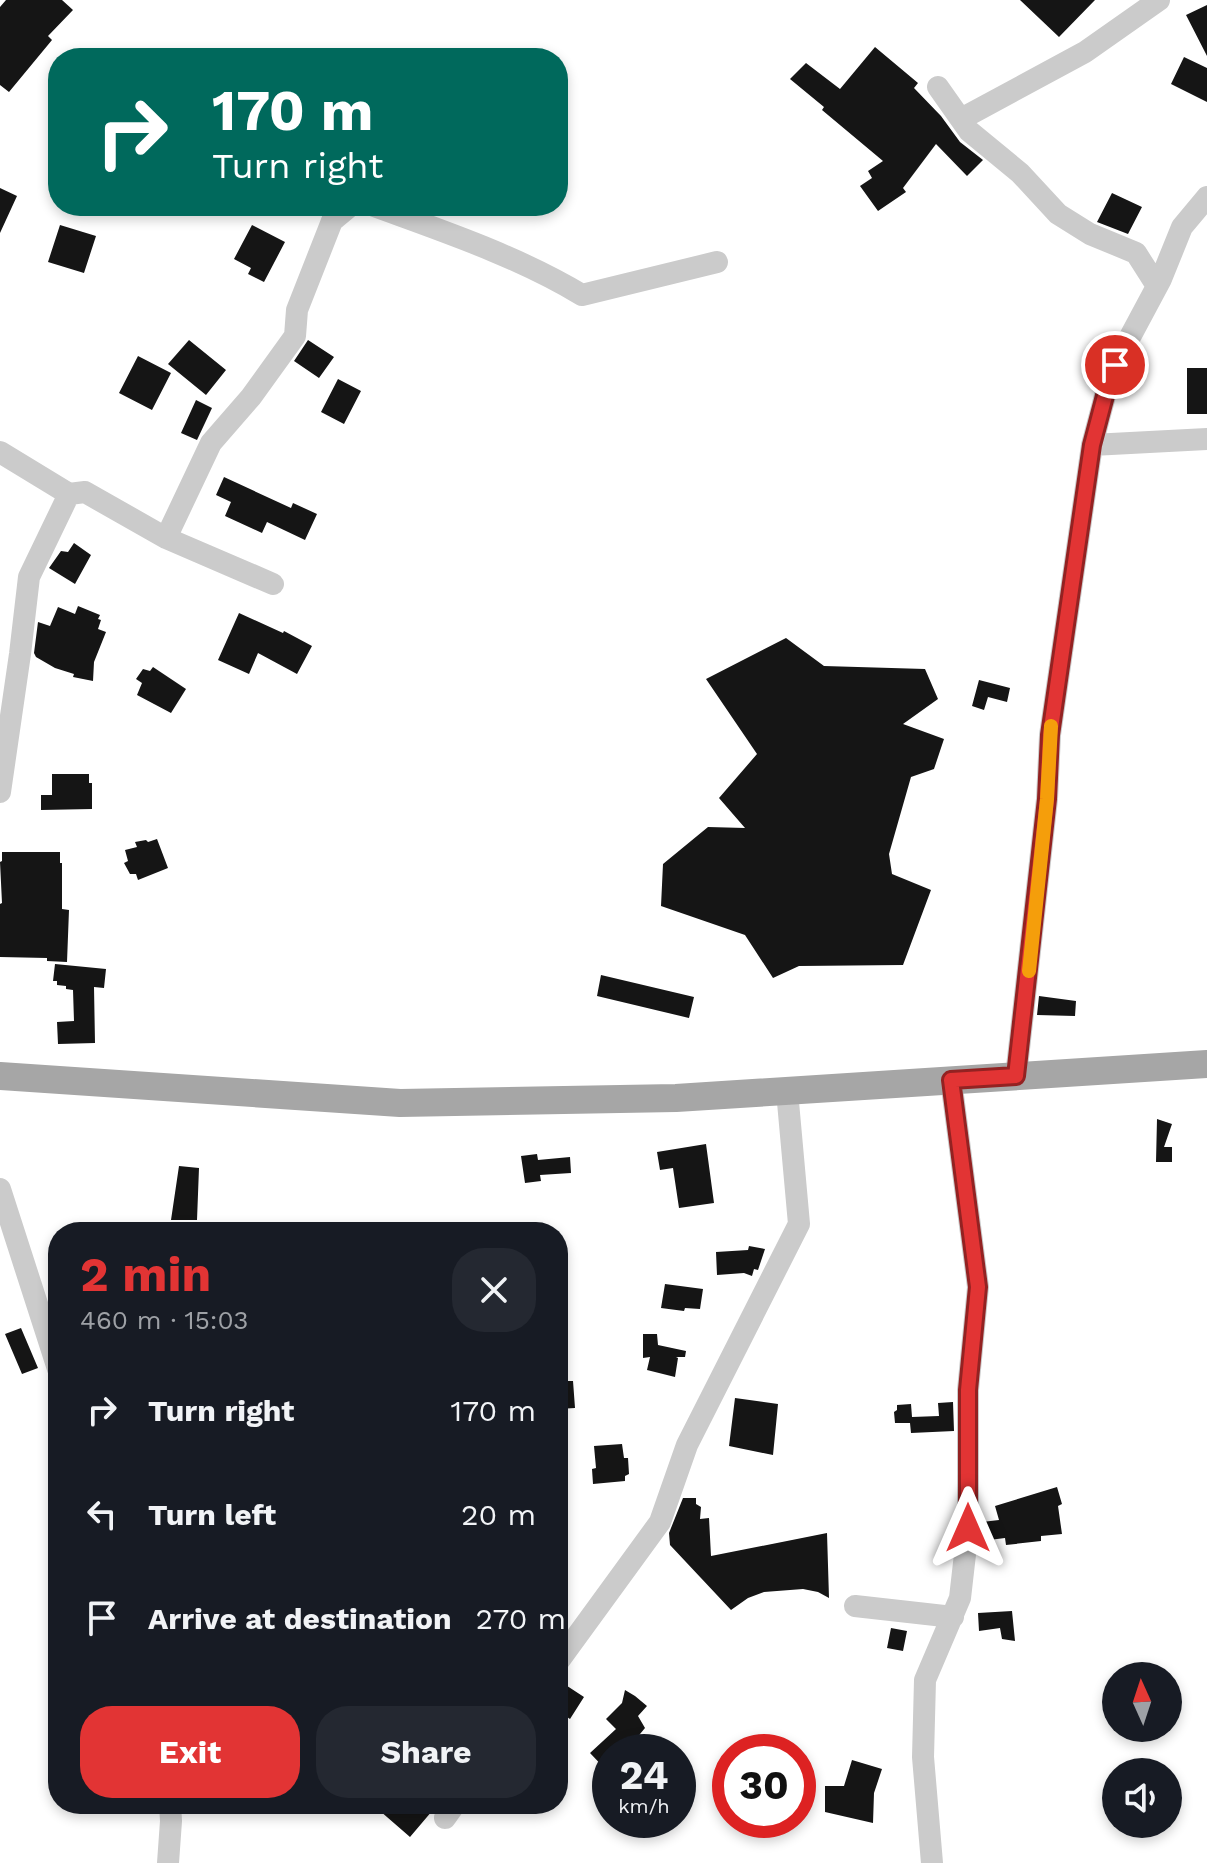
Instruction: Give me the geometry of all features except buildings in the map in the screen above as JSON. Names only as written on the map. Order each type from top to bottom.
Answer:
[{"type":"main road","points":[[0,1076],[400,1103],[676,1098],[1207,1064]]},
{"type":"street","points":[[961,119],[1085,52],[1159,0]]},
{"type":"street","points":[[938,87],[969,131],[1020,173],[1058,214],[1090,234],[1136,253],[1157,286]]},
{"type":"street","points":[[1016,1076],[1045,813],[1050,735],[1092,445],[1115,365],[1157,286],[1182,227],[1207,197]]},
{"type":"street","points":[[166,538],[211,443],[251,397],[295,336],[297,310],[332,221],[338,216]]},
{"type":"street","points":[[401,216],[492,249],[556,279],[582,295],[717,262]]},
{"type":"street","points":[[1092,445],[1207,439]]},
{"type":"street","points":[[0,452],[69,494]]},
{"type":"street","points":[[0,792],[29,577],[69,494],[85,492],[166,538],[273,584]]},
{"type":"street","points":[[932,1863],[923,1757],[925,1680],[960,1598],[968,1528],[968,1390],[978,1287],[951,1080]]},
{"type":"street","points":[[568,1648],[660,1522],[687,1445],[799,1224],[787,1091]]},
{"type":"street","points":[[0,1189],[48,1338]]},
{"type":"street","points":[[855,1606],[953,1617]]},
{"type":"street","points":[[168,1863],[171,1814]]},
{"type":"slow traffic","points":[[1029,971],[1047,799],[1051,726]]},
{"type":"route","points":[[968,1528],[968,1390],[978,1287],[951,1080],[1016,1076],[1047,799],[1050,735],[1092,445],[1115,365]]}]
